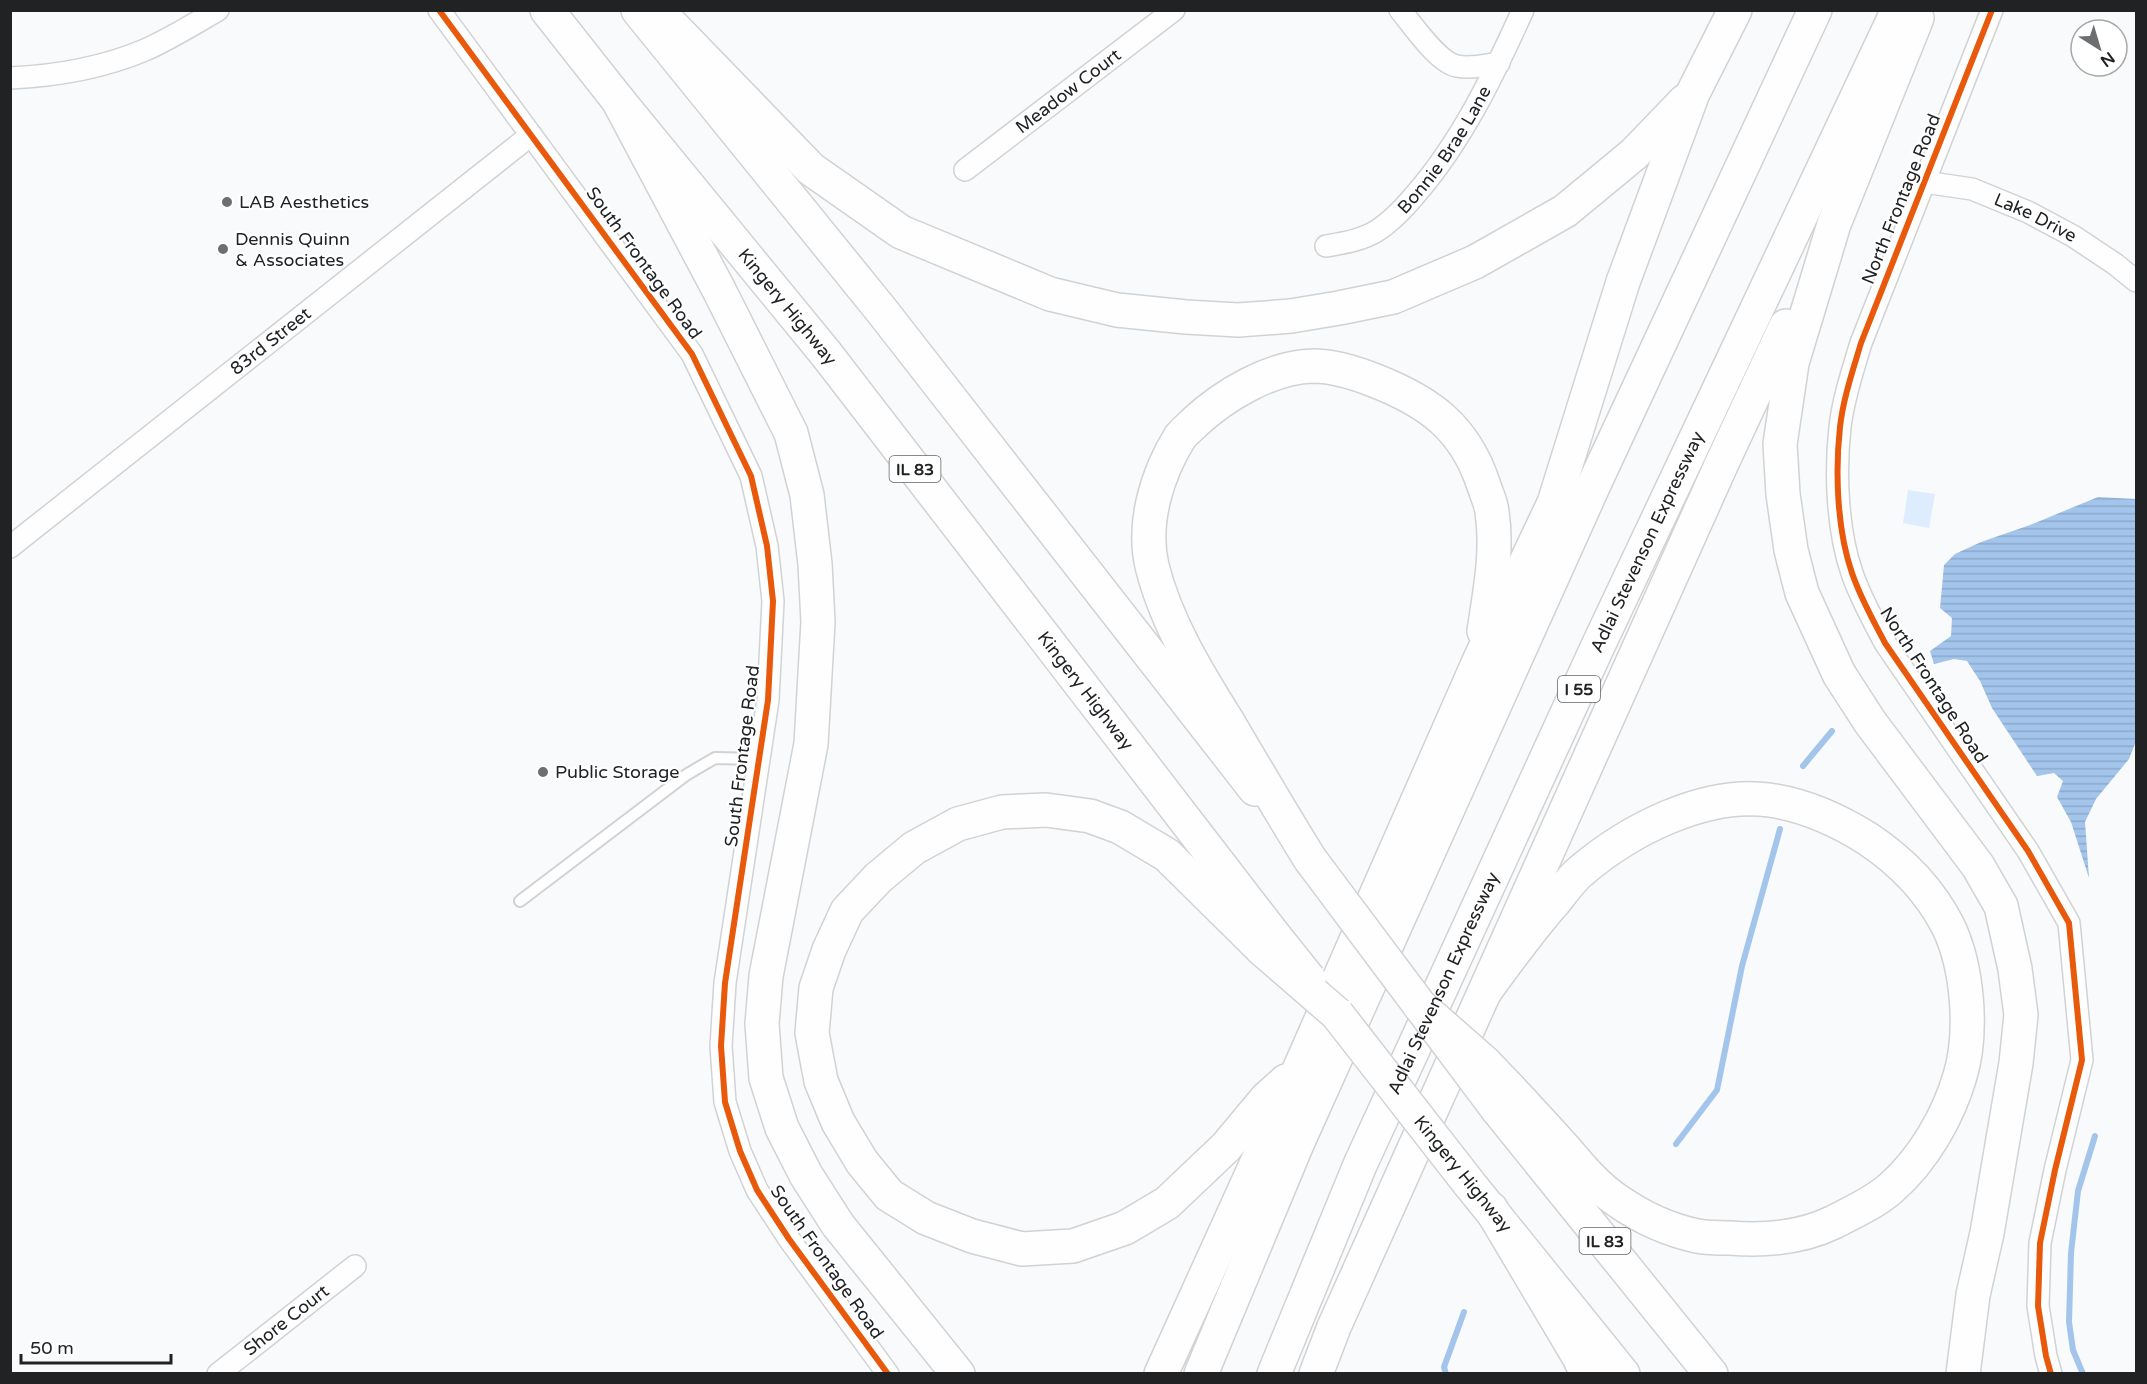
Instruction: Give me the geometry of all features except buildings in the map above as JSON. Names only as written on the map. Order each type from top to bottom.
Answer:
[{"type":"main road","name":"Kingery Highway","points":[[548,10],[618,100],[827,355],[1268,941],[1337,1014],[1468,1182],[1623,1374]]},
{"type":"main road","points":[[638,10],[882,311],[1310,859],[1419,1005],[1484,1062],[1502,1098],[1616,1200],[1654,1222],[1697,1236],[1745,1240],[1789,1238],[1826,1226],[1863,1208],[1889,1190],[1913,1165],[1933,1137],[1948,1108],[1960,1076],[1966,1047],[1965,987],[1961,965],[1948,928],[1932,900],[1908,871],[1876,845],[1843,824],[1808,809],[1768,800],[1733,800],[1699,807],[1655,821],[1619,842],[1579,872],[1528,932],[1486,990]]},
{"type":"main road","points":[[657,10],[811,169],[901,232],[1050,294],[1117,310],[1186,317],[1238,320],[1290,316],[1340,308],[1393,297],[1475,262],[1565,211],[1634,154],[1693,93]]},
{"type":"main road","points":[[1161,1374],[1299,1070],[1480,659],[1554,503],[1623,282],[1693,93],[1735,10]]},
{"type":"main road","points":[[1201,1374],[1296,1144],[1592,491],[1815,10]]},
{"type":"main road","name":"Adlai Stevenson Expressway","points":[[1274,1374],[1360,1165],[1597,648],[1898,10]]},
{"type":"main road","points":[[1318,1374],[1334,1327],[1722,463],[1834,224],[1920,10]]},
{"type":"main road","points":[[618,100],[719,290],[791,433],[807,495],[815,564],[818,622],[811,744],[766,976],[762,1024],[766,1078],[782,1128],[806,1175],[831,1215],[958,1374]]},
{"type":"main road","points":[[1834,224],[1792,363],[1780,444],[1783,494],[1791,550],[1802,593],[1839,674],[1869,722],[1978,866],[2001,906],[2015,969],[2021,1015],[2016,1063],[1987,1233],[1973,1295],[1963,1374]]},
{"type":"main road","points":[[1310,859],[1204,686],[1165,606],[1152,563],[1150,518],[1155,492],[1181,435],[1214,404],[1251,383],[1281,372],[1313,366],[1353,371],[1418,399],[1447,423],[1467,448],[1492,510],[1495,552],[1480,659]]},
{"type":"main road","points":[[1268,941],[1167,855],[1120,827],[1090,816],[1046,810],[1002,812],[958,824],[914,848],[878,878],[847,911],[829,950],[816,988],[812,1033],[820,1081],[838,1122],[862,1162],[889,1195],[926,1218],[972,1236],[1022,1249],[1073,1246],[1125,1228],[1167,1203],[1226,1147],[1266,1099],[1299,1070]]},
{"type":"main road","name":"IL 83","points":[[1502,1098],[1711,1374]]},
{"type":"main road","points":[[1491,1209],[1587,1374]]},
{"type":"street","points":[[10,78],[48,76],[122,59],[168,39],[218,10]]},
{"type":"street","name":"South Frontage Road","points":[[439,10],[692,354],[751,476],[767,546],[772,602],[768,700],[725,983],[721,1046],[725,1102],[740,1151],[757,1190],[789,1239],[888,1374]]},
{"type":"street","name":"Meadow Court","points":[[964,170],[1174,10]]},
{"type":"street","points":[[1400,10],[1444,61],[1456,66],[1478,67],[1499,63]]},
{"type":"street","name":"Bonnie Brae Lane","points":[[1326,246],[1355,241],[1378,231],[1402,210],[1438,169],[1499,63],[1523,10]]},
{"type":"street","name":"North Frontage Road","points":[[1992,10],[1861,343],[1848,386],[1840,427],[1838,476],[1843,535],[1852,572],[1868,611],[1885,643],[2028,851],[2069,923],[2082,1060],[2040,1243],[2038,1306],[2051,1374]]},
{"type":"street","name":"83rd Street","points":[[10,547],[531,135]]},
{"type":"street","name":"Lake Drive","points":[[1924,182],[1972,189],[2028,212],[2073,236],[2136,281]]},
{"type":"street","name":"Shore Court","points":[[218,1374],[355,1266]]},
{"type":"lane","points":[[520,901],[686,775],[715,758],[759,759]]},
{"type":"shaded area","points":[[1908,490],[1935,494],[1929,528],[1903,523]]},
{"type":"water","points":[[2098,497],[2136,499],[2136,741],[2129,759],[2096,799],[2085,822],[2089,878],[2071,822],[2057,797],[2063,781],[2054,773],[2037,776],[1992,708],[1980,681],[1967,661],[1954,659],[1934,664],[1930,651],[1951,636],[1952,618],[1940,608],[1944,565],[1955,554]]},
{"type":"waterway","points":[[1803,766],[1832,731]]},
{"type":"waterway","points":[[1676,1144],[1717,1090],[1742,966],[1780,829]]},
{"type":"waterway","points":[[2083,1374],[2073,1350],[2069,1322],[2071,1253],[2078,1191],[2095,1136]]},
{"type":"waterway","points":[[1446,1374],[1444,1367],[1464,1312]]},
{"type":"cycle path","points":[[439,10],[692,354],[751,476],[767,546],[773,601],[768,700],[725,983],[721,1046],[725,1102],[740,1151],[757,1190],[789,1239],[888,1374]]},
{"type":"cycle path","points":[[1992,10],[1861,343],[1841,416],[1838,444],[1838,501],[1843,538],[1852,573],[1885,643],[2028,851],[2069,923],[2082,1060],[2040,1243],[2038,1306],[2051,1374]]},
{"type":"place","name":"LAB Aesthetics","points":[[227,202]]},
{"type":"place","name":"Dennis Quinn & Associates","points":[[223,249]]},
{"type":"place","name":"Public Storage","points":[[543,772]]}]
